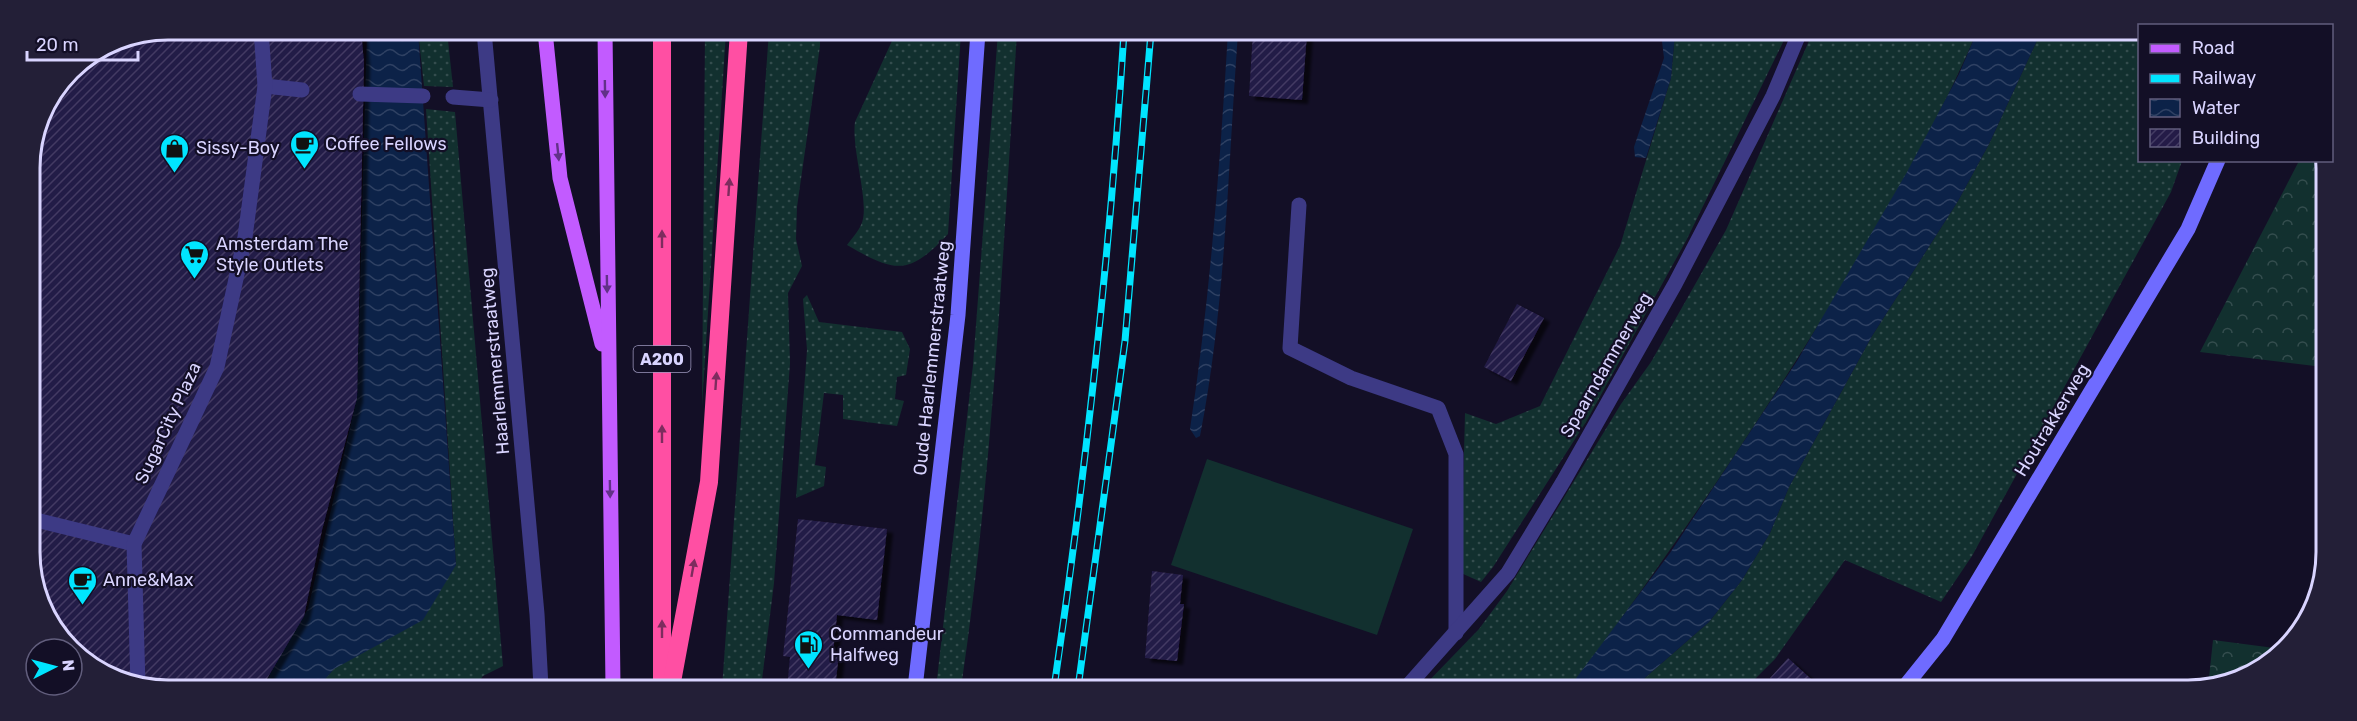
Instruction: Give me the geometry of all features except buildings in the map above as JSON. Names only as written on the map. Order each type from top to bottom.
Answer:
[{"type":"highway","name":"A200","points":[[662,40],[662,681]]},
{"type":"highway","name":"A200","points":[[672,681],[709,482],[738,40]]},
{"type":"main road","name":"A200","points":[[546,40],[560,178],[608,368]]},
{"type":"main road","name":"A200","points":[[605,40],[613,681]]},
{"type":"street","name":"SugarCity Plaza","points":[[138,676],[134,544],[217,367],[245,237],[265,86],[262,40]]},
{"type":"street","name":"Haarlemmerstraatweg","points":[[485,40],[537,614],[541,681]]},
{"type":"street","name":"Oude Haarlemmerstraatweg","points":[[916,681],[958,315],[977,40]]},
{"type":"street","name":"Spaarndammerweg","points":[[1413,680],[1508,573],[1563,482],[1675,284],[1773,96],[1796,40]]},
{"type":"street","points":[[265,86],[302,90]]},
{"type":"street","points":[[360,94],[423,96]]},
{"type":"street","points":[[453,97],[491,100]]},
{"type":"street","name":"Houtrakkerweg","points":[[1910,680],[1943,639],[2153,290],[2188,229],[2217,162]]},
{"type":"street","points":[[1299,205],[1290,348],[1351,378],[1438,408],[1455,454],[1456,633]]},
{"type":"street","points":[[40,521],[134,544]]},
{"type":"green space","points":[[419,40],[448,40],[453,87],[424,86]]},
{"type":"green space","points":[[705,40],[725,40],[702,406]]},
{"type":"green space","points":[[768,40],[820,40],[797,207],[796,239],[802,266],[788,293],[790,363],[774,583],[762,681],[723,681]]},
{"type":"green space","points":[[892,40],[960,40],[948,234],[923,257],[912,263],[901,266],[890,265],[847,245],[860,228],[864,205],[855,122]]},
{"type":"green space","points":[[997,40],[1017,40],[1002,279],[989,443],[972,606],[962,681],[937,681],[973,365]]},
{"type":"green space","points":[[1674,40],[1784,40],[1687,239],[1586,422],[1493,567],[1481,582],[1461,573],[1465,413],[1496,424],[1540,406],[1620,246],[1671,78]]},
{"type":"green space","points":[[1809,40],[1973,40],[1917,154],[1868,242],[1787,376],[1650,579],[1578,678],[1576,680],[1429,680],[1479,629],[1507,591],[1621,404],[1651,362],[1726,230]]},
{"type":"green space","points":[[2037,40],[2138,40],[2138,162],[2182,162],[2171,192],[1972,556],[1941,602],[1845,560],[1775,659],[1754,680],[1642,680],[1709,622],[1742,580],[1770,533],[1789,487],[1872,336],[1958,201],[1989,144]]},
{"type":"green space","points":[[426,109],[455,112],[503,666],[483,676],[479,681],[323,681],[456,565]]},
{"type":"green space","points":[[2298,162],[2316,162],[2316,366],[2200,352]]},
{"type":"green space","points":[[807,295],[819,322],[902,332],[910,349],[906,375],[897,377],[895,399],[904,401],[897,426],[843,419],[843,395],[824,393],[815,465],[826,467],[824,486],[796,498],[807,350],[803,299]]},
{"type":"green space","points":[[1207,459],[1413,529],[1377,635],[1171,565]]},
{"type":"green space","points":[[2213,640],[2274,648],[2237,671],[2209,679]]},
{"type":"water","points":[[367,40],[419,40],[456,565],[423,620],[334,669],[323,681],[267,681],[308,609],[357,398]]},
{"type":"water","points":[[1228,40],[1237,40],[1216,336],[1200,436],[1196,438],[1190,429],[1214,231]]},
{"type":"water","points":[[1662,40],[1674,40],[1671,78],[1646,158],[1635,157],[1634,147],[1664,58]]},
{"type":"water","points":[[1973,40],[2037,40],[1989,144],[1958,201],[1872,336],[1789,487],[1770,533],[1742,580],[1709,622],[1642,680],[1575,680],[1670,553],[1797,361],[1907,172],[1959,74]]},
{"type":"railway","points":[[1055,681],[1096,361],[1112,197],[1123,40]]},
{"type":"railway","points":[[1079,681],[1125,341],[1150,40]]},
{"type":"place","name":"Coffee Fellows","points":[[304,170]]},
{"type":"place","name":"Sissy-Boy","points":[[175,174]]},
{"type":"place","name":"Amsterdam The Style Outlets","points":[[195,280]]},
{"type":"place","name":"Anne&Max","points":[[82,606]]},
{"type":"place","name":"Commandeur Halfweg","points":[[809,670]]}]
